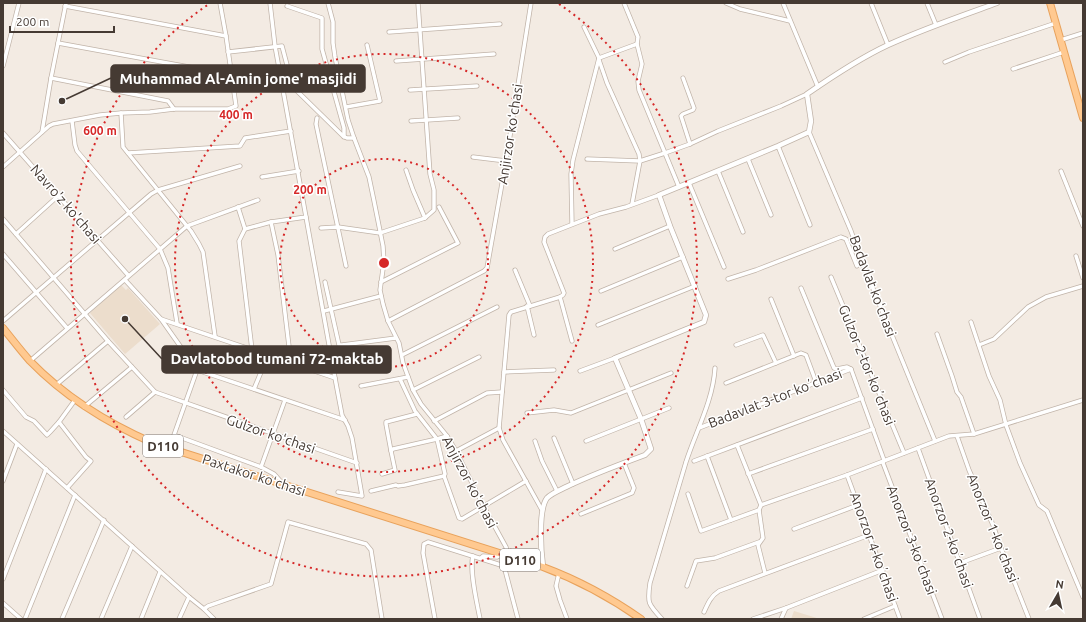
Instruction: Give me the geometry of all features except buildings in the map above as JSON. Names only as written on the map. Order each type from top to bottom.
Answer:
[{"type":"main road","points":[[1050,3],[1083,118]]},
{"type":"main road","name":"Paxtakor koʻchasi","points":[[3,328],[30,361],[56,385],[84,407],[118,427],[152,442],[505,555]]},
{"type":"main road","name":"D110","points":[[505,555],[559,573],[597,591],[641,619]]},
{"type":"street","points":[[3,66],[19,3]]},
{"type":"street","points":[[3,168],[49,126],[100,115],[174,109],[228,109],[236,106],[232,72],[220,3]]},
{"type":"street","points":[[270,3],[275,46],[299,171],[335,378],[342,415],[352,438],[362,496],[338,492]]},
{"type":"street","name":"Anjirzor koʻchasi","points":[[328,3],[333,22],[335,57],[346,107],[354,138],[369,176],[383,246],[384,262],[381,296],[388,321],[399,343],[413,390],[421,404],[456,451],[506,547],[505,555]]},
{"type":"street","points":[[320,228],[338,227],[380,232],[425,218],[433,212],[435,208],[434,190],[430,174],[418,3]]},
{"type":"street","name":"Anjirzor koʻchasi","points":[[388,321],[484,272],[488,265],[531,3]]},
{"type":"street","points":[[624,3],[638,37],[637,44],[642,64],[638,81],[639,90],[679,187]]},
{"type":"street","points":[[726,3],[740,9],[790,21]]},
{"type":"street","points":[[783,3],[818,87]]},
{"type":"street","points":[[871,3],[888,45]]},
{"type":"street","points":[[927,3],[936,26]]},
{"type":"street","points":[[587,159],[640,161],[690,144],[807,94],[852,64],[888,45],[997,3]]},
{"type":"street","points":[[42,132],[66,5],[226,36]]},
{"type":"street","points":[[287,6],[322,18],[322,50],[344,128],[344,137]]},
{"type":"street","points":[[945,62],[969,52],[1056,23]]},
{"type":"street","points":[[389,32],[500,24]]},
{"type":"street","points":[[584,27],[637,149],[640,161],[632,204]]},
{"type":"street","points":[[1061,40],[1083,33]]},
{"type":"street","points":[[58,43],[200,69],[232,72]]},
{"type":"street","points":[[599,59],[637,44]]},
{"type":"street","points":[[346,107],[380,101],[367,45]]},
{"type":"street","points":[[228,52],[282,46],[296,90],[344,137],[354,138]]},
{"type":"street","points":[[1013,68],[1064,52]]},
{"type":"street","points":[[396,61],[494,54]]},
{"type":"street","points":[[572,224],[571,174],[573,160],[599,59]]},
{"type":"street","points":[[51,78],[168,101],[174,109]]},
{"type":"street","points":[[683,78],[694,108],[681,116],[690,144]]},
{"type":"street","points":[[410,90],[477,86]]},
{"type":"street","points":[[542,510],[503,440],[500,428],[509,315],[511,312],[560,297],[564,293],[544,242],[545,237],[548,234],[572,224],[679,187],[809,132],[811,121],[807,94]]},
{"type":"street","points":[[120,114],[122,141],[124,147],[195,236],[203,252],[215,336]]},
{"type":"street","points":[[317,118],[316,124],[346,266]]},
{"type":"street","points":[[411,121],[458,118]]},
{"type":"street","points":[[72,121],[75,145],[78,151],[160,249],[168,268],[176,323]]},
{"type":"street","points":[[128,153],[240,146],[245,138],[291,131]]},
{"type":"street","name":"Badavlat koʻchasi","points":[[809,132],[851,231],[935,441]]},
{"type":"street","name":"Navro'z ko'chasi","points":[[3,133],[128,275]]},
{"type":"street","points":[[778,146],[810,225]]},
{"type":"street","points":[[473,157],[506,160]]},
{"type":"street","points":[[748,159],[771,215]]},
{"type":"street","points":[[3,321],[97,239],[158,190],[240,166]]},
{"type":"street","points":[[406,170],[425,218]]},
{"type":"street","points":[[1061,170],[1083,226]]},
{"type":"street","points":[[262,177],[299,171]]},
{"type":"street","points":[[718,171],[743,232]]},
{"type":"street","points":[[689,183],[724,267]]},
{"type":"street","points":[[580,371],[704,322],[706,315],[670,226],[659,194]]},
{"type":"street","points":[[16,234],[58,196]]},
{"type":"street","points":[[30,361],[125,280],[128,275],[187,226],[258,200]]},
{"type":"street","points":[[238,207],[245,229],[239,241],[252,350]]},
{"type":"street","points":[[382,282],[458,243],[439,207]]},
{"type":"street","points":[[245,229],[271,222],[306,217]]},
{"type":"street","points":[[3,219],[108,341],[155,392],[126,417]]},
{"type":"street","points":[[271,222],[278,255],[290,363]]},
{"type":"street","points":[[615,249],[670,226]]},
{"type":"street","points":[[728,279],[756,270],[841,237],[846,239],[856,266]]},
{"type":"street","points":[[3,254],[67,328]]},
{"type":"street","points":[[1076,256],[1083,278]]},
{"type":"street","points":[[601,291],[683,257]]},
{"type":"street","points":[[515,270],[529,306],[534,335]]},
{"type":"street","name":"Gulzor 2-tor koʼchasi","points":[[831,277],[904,453]]},
{"type":"street","points":[[125,280],[161,319],[197,370],[345,420]]},
{"type":"street","points":[[325,282],[337,343],[340,345],[396,338]]},
{"type":"street","points":[[598,325],[695,286]]},
{"type":"street","points":[[979,345],[994,339],[1025,309],[1046,297],[1083,286]]},
{"type":"street","points":[[801,288],[834,368],[837,369],[847,367],[850,369]]},
{"type":"street","points":[[324,311],[381,296]]},
{"type":"street","points":[[560,297],[572,341]]},
{"type":"street","points":[[771,300],[794,356]]},
{"type":"street","points":[[402,355],[496,307]]},
{"type":"street","points":[[161,319],[215,336],[335,378]]},
{"type":"street","points":[[971,322],[989,376],[1000,400],[1006,425],[1020,463],[1039,505],[1047,510],[1083,597]]},
{"type":"street","points":[[937,334],[974,434]]},
{"type":"street","points":[[736,345],[763,335],[776,363]]},
{"type":"street","points":[[56,385],[108,341]]},
{"type":"street","points":[[726,383],[801,354],[806,356],[816,382]]},
{"type":"street","points":[[254,389],[268,355]]},
{"type":"street","points":[[413,390],[479,357]]},
{"type":"street","points":[[544,567],[541,541],[542,510],[547,498],[557,491],[645,455],[651,449],[641,419],[615,358]]},
{"type":"street","points":[[84,407],[132,367]]},
{"type":"street","points":[[662,619],[648,603],[650,583],[687,460],[700,428],[713,381],[715,368]]},
{"type":"street","name":"Badavlat 3-tor koʼchasi","points":[[700,428],[850,369]]},
{"type":"street","name":"Аnorzor 3-koʼchasi","points":[[850,369],[884,460],[883,463],[942,619]]},
{"type":"street","points":[[197,370],[174,435],[261,467],[274,474],[282,484]]},
{"type":"street","points":[[504,372],[554,370]]},
{"type":"street","points":[[527,413],[554,410],[571,413],[671,373]]},
{"type":"street","points":[[361,386],[408,377]]},
{"type":"street","points":[[400,379],[417,414],[437,439],[445,474],[444,476],[459,518],[462,519],[526,482]]},
{"type":"street","points":[[3,390],[26,417],[34,421],[47,435],[59,422],[75,400]]},
{"type":"street","name":"Gulzor koʻchasi","points":[[155,392],[185,404],[357,463]]},
{"type":"street","points":[[434,421],[487,393],[502,392]]},
{"type":"street","points":[[694,461],[862,398]]},
{"type":"street","points":[[261,467],[285,400]]},
{"type":"street","points":[[761,505],[847,475],[949,436],[974,434],[1083,400]]},
{"type":"street","points":[[586,441],[669,408]]},
{"type":"street","points":[[382,474],[395,470],[386,422],[417,414]]},
{"type":"street","points":[[59,422],[86,457],[91,461],[67,488]]},
{"type":"street","points":[[456,451],[500,428]]},
{"type":"street","points":[[748,474],[873,429]]},
{"type":"street","points":[[3,431],[214,619]]},
{"type":"street","points":[[391,451],[393,449],[446,436]]},
{"type":"street","name":"Аnorzor 1-koʼchasi","points":[[957,436],[969,470],[994,525],[1001,548],[1029,619]]},
{"type":"street","points":[[554,438],[573,484]]},
{"type":"street","points":[[535,441],[542,460],[557,491]]},
{"type":"street","points":[[3,481],[17,444]]},
{"type":"street","points":[[686,586],[696,561],[715,558],[759,542],[763,538],[759,510],[761,505],[737,445]]},
{"type":"street","name":"Аnorzor 2-koʼchasi","points":[[918,448],[980,619]]},
{"type":"street","points":[[707,456],[731,520]]},
{"type":"street","points":[[581,514],[632,493],[634,488],[624,463]]},
{"type":"street","points":[[3,579],[46,469]]},
{"type":"street","name":"Аnorzor 4-koʼchasi","points":[[847,475],[900,619]]},
{"type":"street","points":[[371,491],[444,476]]},
{"type":"street","points":[[688,494],[701,531],[759,510]]},
{"type":"street","points":[[25,619],[75,496]]},
{"type":"street","points":[[794,529],[858,505]]},
{"type":"street","points":[[62,619],[104,520]]},
{"type":"street","points":[[204,609],[208,606],[271,584],[288,522],[369,546],[371,550],[382,619]]},
{"type":"street","points":[[704,612],[714,594],[719,591],[869,535]]},
{"type":"street","points":[[435,619],[426,573],[423,547],[424,544],[428,542],[504,566],[518,619]]},
{"type":"street","points":[[759,542],[758,545],[765,573]]},
{"type":"street","points":[[101,619],[132,546]]},
{"type":"street","points":[[960,563],[1001,548]]},
{"type":"street","points":[[481,558],[483,556],[505,555]]},
{"type":"street","points":[[473,556],[473,576],[480,619]]},
{"type":"street","points":[[753,619],[786,608],[883,570]]},
{"type":"street","points":[[141,619],[160,572]]},
{"type":"street","points":[[559,573],[556,586],[567,619]]},
{"type":"street","points":[[179,619],[189,598]]},
{"type":"street","points":[[3,603],[21,619]]},
{"type":"street","points":[[864,619],[895,606]]},
{"type":"street","points":[[781,619],[786,608]]},
{"type":"shaded area","points":[[121,285],[126,290],[128,288],[160,324],[125,354],[90,313]]},
{"type":"shaded area","points":[[794,611],[820,619],[791,619]]},
{"type":"place","name":"Muhammad Al-Amin jome' masjidi","points":[[62,101]]},
{"type":"place","name":"Davlatobod tumani 72-maktab","points":[[125,319]]}]
